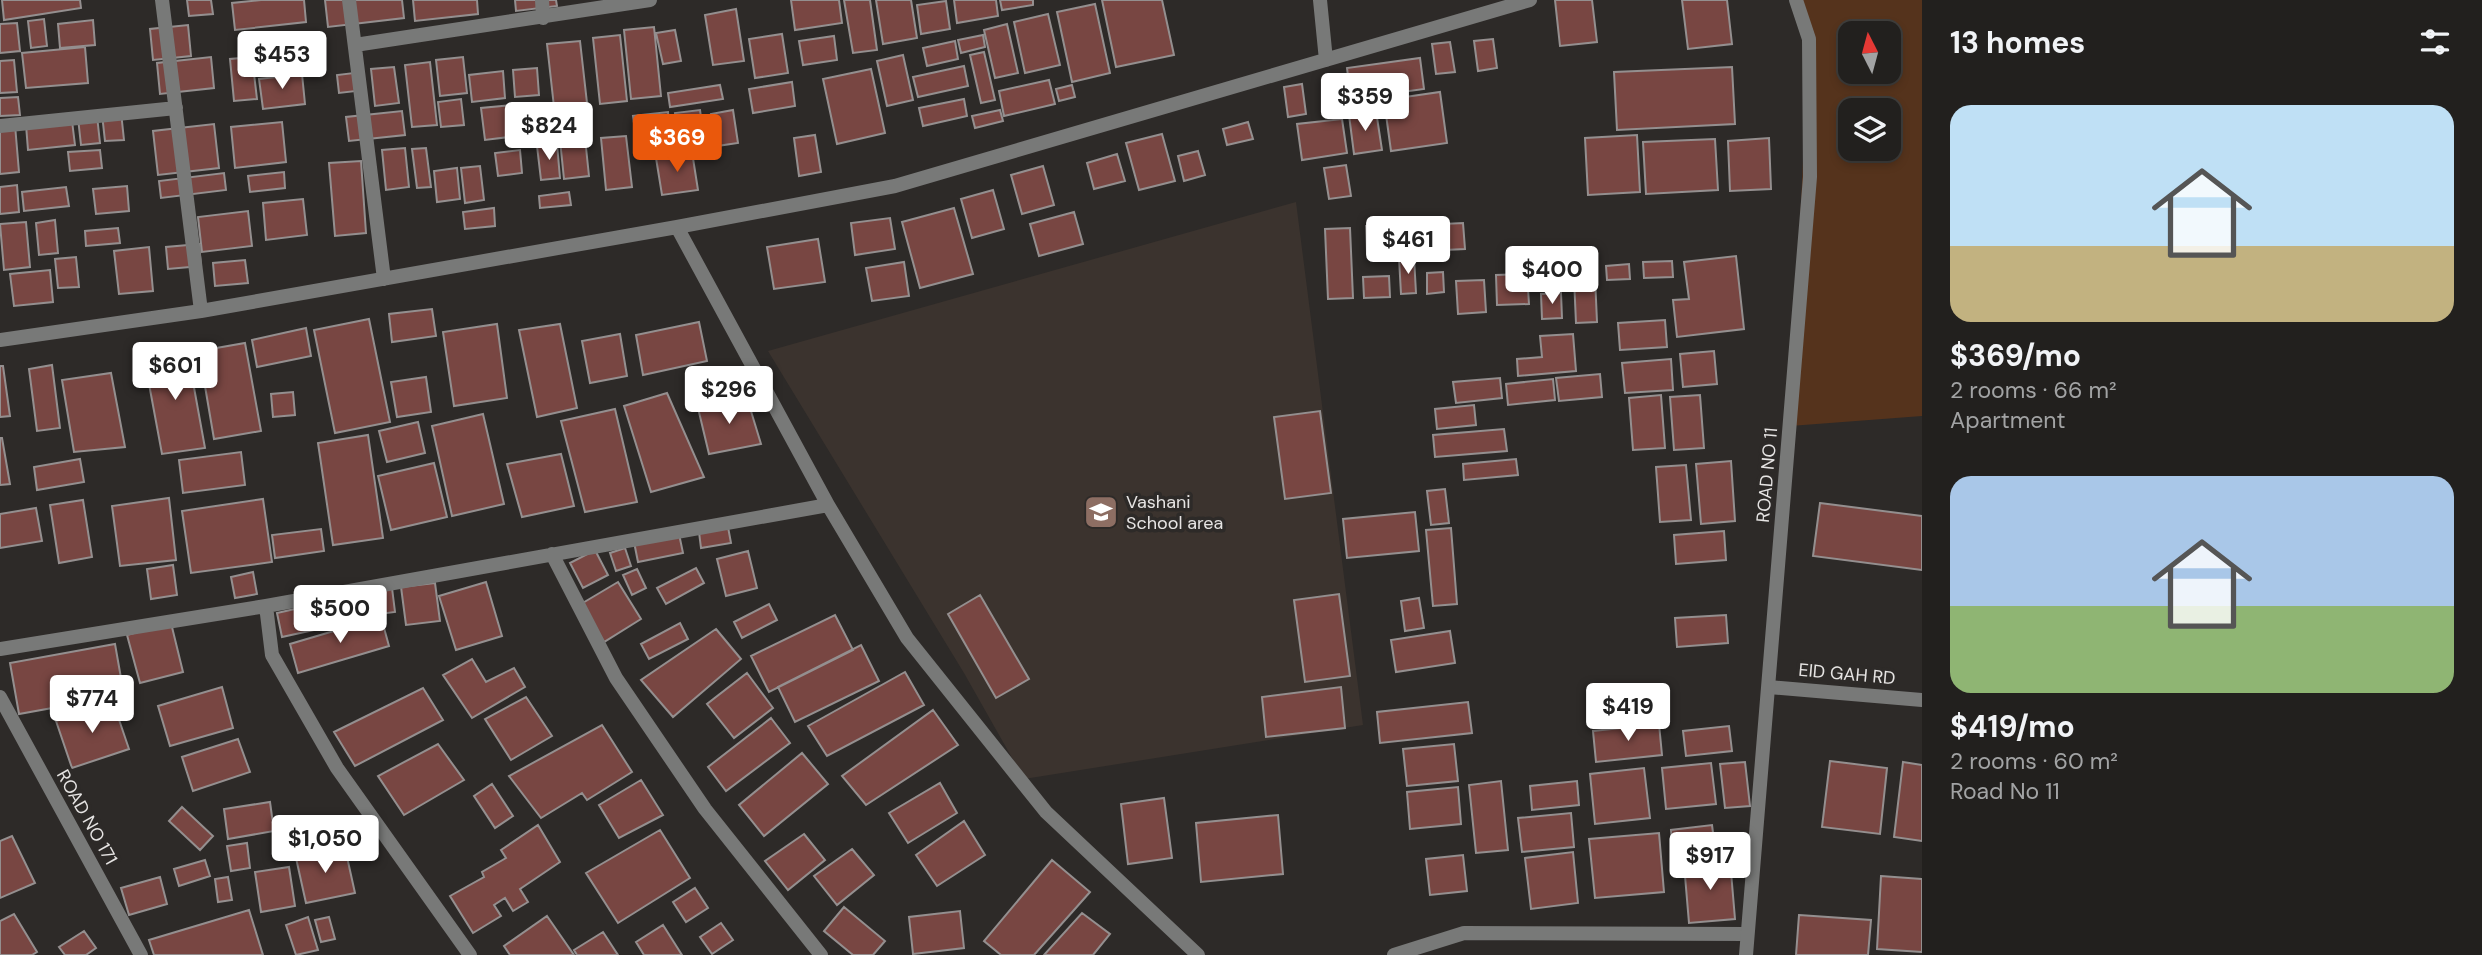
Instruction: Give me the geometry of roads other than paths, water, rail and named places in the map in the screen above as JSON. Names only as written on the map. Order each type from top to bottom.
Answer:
[{"type":"street","points":[[162,0],[201,311]]},
{"type":"street","points":[[349,0],[384,279]]},
{"type":"street","points":[[541,0],[543,18]]},
{"type":"street","points":[[355,46],[650,0]]},
{"type":"street","points":[[1320,0],[1326,60]]},
{"type":"street","points":[[0,340],[201,311],[895,186],[1530,0]]},
{"type":"street","name":"ROAD NO 11","points":[[1746,955],[1810,177],[1809,39],[1796,0]]},
{"type":"street","points":[[0,126],[176,108]]},
{"type":"street","points":[[677,227],[828,505],[907,638],[1046,812],[1198,955]]},
{"type":"street","points":[[0,649],[266,606],[828,505]]},
{"type":"street","points":[[552,554],[616,678],[705,809],[821,955]]},
{"type":"street","points":[[266,606],[272,655],[331,756],[470,955]]},
{"type":"street","name":"EID GAH RD","points":[[1769,687],[1922,701]]},
{"type":"street","name":"ROAD NO 171","points":[[0,697],[141,955]]},
{"type":"street","points":[[1394,955],[1464,933],[1748,934]]},
{"type":"place","name":"Vashani School area","points":[[1101,512]]}]
